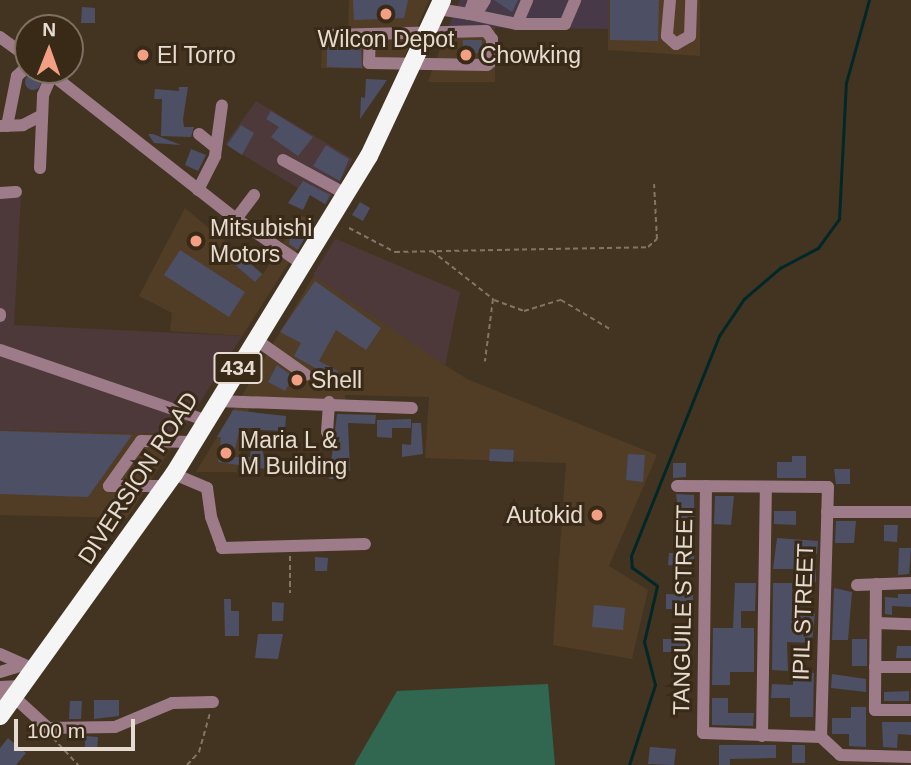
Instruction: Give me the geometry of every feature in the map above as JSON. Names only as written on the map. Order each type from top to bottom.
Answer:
[{"type":"highway","name":"DIVERSION ROAD","points":[[0,716],[9,692],[171,480],[389,119],[440,4]]},
{"type":"street","points":[[469,14],[474,0]]},
{"type":"street","points":[[469,14],[478,11],[485,0]]},
{"type":"street","points":[[517,24],[527,0]]},
{"type":"street","points":[[440,4],[469,14],[517,24],[565,24],[575,0]]},
{"type":"street","points":[[666,2],[667,36],[683,44],[690,36],[691,0]]},
{"type":"street","points":[[330,35],[370,35],[426,35],[486,31],[492,39],[492,61],[487,65],[369,63],[370,35]]},
{"type":"street","points":[[15,84],[4,126],[23,125],[41,116]]},
{"type":"street","points":[[40,168],[41,116],[46,84]]},
{"type":"street","points":[[64,84],[236,219],[302,263]]},
{"type":"street","points":[[198,190],[216,148],[222,105]]},
{"type":"street","points":[[199,134],[216,148]]},
{"type":"street","points":[[283,160],[346,194]]},
{"type":"street","points":[[0,193],[16,192]]},
{"type":"street","points":[[236,219],[254,195]]},
{"type":"street","points":[[255,339],[306,375]]},
{"type":"street","points":[[0,350],[206,421]]},
{"type":"street","points":[[218,401],[329,402],[412,408]]},
{"type":"street","points":[[327,432],[329,402]]},
{"type":"street","points":[[194,442],[141,442],[109,486],[171,480],[208,488],[211,517],[222,548],[365,544]]},
{"type":"street","points":[[677,486],[766,487],[762,736],[821,737],[839,760],[878,761],[911,757]]},
{"type":"street","name":"TANGUILE STREET","points":[[706,486],[703,733],[762,736]]},
{"type":"street","name":"IPIL STREET","points":[[766,487],[828,487],[821,737]]},
{"type":"street","points":[[827,512],[911,512]]},
{"type":"street","points":[[857,585],[911,583]]},
{"type":"street","points":[[876,584],[875,710],[911,710]]},
{"type":"street","points":[[876,623],[911,624]]},
{"type":"street","points":[[0,654],[28,667]]},
{"type":"street","points":[[0,672],[28,667]]},
{"type":"street","points":[[875,667],[911,667]]},
{"type":"street","points":[[9,692],[48,728],[115,727],[172,703],[213,702]]},
{"type":"path","points":[[349,228],[395,251],[648,247],[657,239],[654,184]]},
{"type":"path","points":[[431,250],[493,299],[524,311],[561,300],[610,329]]},
{"type":"path","points":[[485,361],[493,299]]},
{"type":"path","points":[[290,548],[290,593]]},
{"type":"path","points":[[187,765],[199,752],[213,702]]},
{"type":"path","points":[[48,728],[56,744],[78,765]]},
{"type":"shaded area","points":[[349,0],[429,0],[399,69],[321,68],[322,29],[348,28]]},
{"type":"shaded area","points":[[460,0],[608,0],[608,29],[448,27]]},
{"type":"shaded area","points":[[608,0],[700,0],[700,56],[608,50]]},
{"type":"shaded area","name":"Chowking","points":[[448,27],[495,27],[495,82],[428,82]]},
{"type":"shaded area","points":[[256,101],[353,159],[326,205],[225,144]]},
{"type":"shaded area","points":[[21,197],[14,325],[242,336],[180,434],[0,430],[0,198]]},
{"type":"shaded area","name":"Mitsubishi Motors","points":[[185,208],[263,274],[301,216],[316,220],[242,336],[170,331],[172,313],[139,296]]},
{"type":"shaded area","points":[[335,239],[460,292],[445,365],[313,275]]},
{"type":"shaded area","points":[[336,239],[460,292],[445,365],[467,379],[657,455],[609,566],[648,590],[632,659],[553,645],[566,463],[425,458],[429,397],[345,395],[345,401],[250,402],[237,472],[196,472]]},
{"type":"shaded area","points":[[0,430],[180,434],[127,518],[0,515]]},
{"type":"green space","points":[[548,684],[555,765],[354,765],[397,691]]},
{"type":"building","points":[[353,0],[408,0],[404,18],[354,20]]},
{"type":"building","points":[[494,0],[518,0],[512,12]]},
{"type":"building","points":[[610,0],[659,0],[658,41],[610,40]]},
{"type":"building","points":[[82,7],[95,8],[95,23],[84,23],[84,14],[82,14]]},
{"type":"building","points":[[463,40],[482,40],[482,53],[463,53]]},
{"type":"building","points":[[327,43],[361,43],[362,68],[327,67]]},
{"type":"building","points":[[366,79],[387,80],[360,119],[361,97],[365,98]]},
{"type":"building","points":[[26,84],[40,84],[33,90]]},
{"type":"building","points":[[179,87],[188,87],[183,119],[184,127],[194,127],[191,137],[161,136],[162,99],[154,99],[155,89],[179,91]]},
{"type":"building","points":[[271,111],[313,137],[298,156],[271,137],[279,127],[266,119]]},
{"type":"building","points":[[241,125],[254,133],[242,155],[227,145]]},
{"type":"building","points":[[148,134],[153,134],[181,145],[154,143]]},
{"type":"building","points":[[326,145],[349,159],[340,181],[313,166]]},
{"type":"building","points":[[191,149],[206,155],[198,171],[185,165]]},
{"type":"building","points":[[303,181],[330,195],[325,204],[310,195],[303,210],[288,203]]},
{"type":"building","points":[[360,202],[370,208],[363,221],[352,215]]},
{"type":"building","points":[[293,221],[314,221],[298,250],[289,244]]},
{"type":"building","points":[[180,250],[245,292],[229,317],[164,275]]},
{"type":"building","points":[[241,256],[262,274],[255,282],[234,264]]},
{"type":"building","points":[[315,281],[381,328],[366,350],[336,330],[319,361],[338,371],[336,380],[294,356],[301,343],[280,332]]},
{"type":"building","points":[[277,365],[302,383],[300,387],[290,382],[285,391],[268,382]]},
{"type":"building","points":[[233,410],[286,416],[285,431],[259,430],[266,469],[218,462],[221,437],[217,437]],"holes":[[[240,428],[253,428],[250,457],[233,457]]]},
{"type":"building","points":[[337,414],[376,415],[375,424],[348,423],[350,471],[340,471],[339,479],[329,479]]},
{"type":"building","points":[[411,419],[411,428],[392,428],[392,438],[377,437],[377,420]]},
{"type":"building","points":[[412,423],[421,423],[423,454],[402,457],[402,444],[411,445]]},
{"type":"building","points":[[0,431],[132,435],[88,497],[0,494]]},
{"type":"building","points":[[490,449],[514,450],[513,462],[489,461]]},
{"type":"building","points":[[628,454],[645,455],[643,482],[626,480]]},
{"type":"building","points":[[792,456],[806,456],[806,478],[777,478],[777,462],[792,462]]},
{"type":"building","points":[[673,463],[686,463],[686,477],[673,478]]},
{"type":"building","points":[[834,469],[850,469],[850,484],[836,484]]},
{"type":"building","points":[[676,494],[694,495],[695,537],[675,537],[675,524],[680,524]]},
{"type":"building","points":[[715,496],[734,496],[731,525],[714,524]]},
{"type":"building","points":[[774,511],[796,511],[796,525],[774,524]]},
{"type":"building","points":[[836,521],[856,521],[854,543],[835,543]]},
{"type":"building","points":[[884,525],[898,525],[897,542],[884,541]]},
{"type":"building","points":[[777,538],[818,541],[817,554],[794,554],[794,569],[773,569]]},
{"type":"building","points":[[899,548],[911,548],[909,574],[898,575]]},
{"type":"building","points":[[669,553],[694,553],[694,567],[668,565]]},
{"type":"building","points":[[315,557],[328,558],[327,571],[315,571]]},
{"type":"building","points":[[795,569],[816,569],[816,582],[795,582]]},
{"type":"building","points":[[735,583],[756,583],[755,611],[741,611],[741,628],[754,628],[754,672],[730,672],[730,685],[712,685],[713,628],[733,628]]},
{"type":"building","points":[[773,583],[792,583],[793,613],[815,613],[812,643],[787,642],[788,671],[772,670]]},
{"type":"building","points":[[834,588],[852,592],[848,640],[832,640]]},
{"type":"building","points":[[666,594],[693,595],[693,609],[666,609]]},
{"type":"building","points":[[898,594],[911,594],[911,607],[892,606],[892,615],[885,614],[885,597],[898,598]]},
{"type":"building","points":[[224,599],[231,599],[231,611],[239,611],[239,636],[225,636]]},
{"type":"building","points":[[272,602],[284,603],[283,621],[272,621]]},
{"type":"building","points":[[594,605],[625,608],[623,630],[592,627]]},
{"type":"building","points":[[258,634],[283,634],[278,659],[255,658]]},
{"type":"building","points":[[663,639],[690,639],[690,652],[663,652]]},
{"type":"building","points":[[852,639],[867,639],[867,666],[852,666]]},
{"type":"building","points":[[897,646],[911,646],[911,658],[896,658]]},
{"type":"building","points":[[793,673],[814,673],[813,717],[790,717],[790,698],[771,698],[772,684],[793,685]]},
{"type":"building","points":[[832,674],[866,679],[866,692],[831,688]]},
{"type":"building","points":[[909,691],[909,701],[884,701],[884,692]]},
{"type":"building","points":[[712,698],[728,698],[728,713],[754,713],[753,726],[712,725]]},
{"type":"building","points":[[94,700],[119,700],[119,716],[94,719]]},
{"type":"building","points":[[70,701],[82,701],[81,719],[69,719]]},
{"type":"building","points":[[851,707],[866,707],[866,747],[849,746],[849,734],[832,734],[832,718],[851,718]]},
{"type":"building","points":[[882,722],[911,722],[911,735],[898,734],[897,748],[883,747]]},
{"type":"building","points":[[85,736],[98,737],[97,750],[85,750]]},
{"type":"building","points":[[8,738],[26,753],[16,765],[0,765],[0,748]]},
{"type":"building","points":[[719,745],[776,745],[776,758],[730,759],[730,765],[719,765]]},
{"type":"building","points":[[792,745],[805,745],[805,763],[792,763]]},
{"type":"building","points":[[650,747],[676,749],[674,765],[648,764]]},
{"type":"waterway","points":[[629,765],[655,685],[644,642],[657,586],[632,568],[631,556],[719,336],[744,299],[780,268],[818,248],[839,219],[846,83],[869,0]]},
{"type":"place","name":"Wilcon Depot","points":[[386,14]]},
{"type":"place","name":"El Torro","points":[[143,55]]},
{"type":"place","name":"Chowking","points":[[466,55]]},
{"type":"place","name":"Mitsubishi Motors","points":[[196,241]]},
{"type":"place","name":"Shell","points":[[297,380]]},
{"type":"place","name":"Maria L & M Building","points":[[226,453]]},
{"type":"place","name":"Autokid","points":[[597,515]]}]
